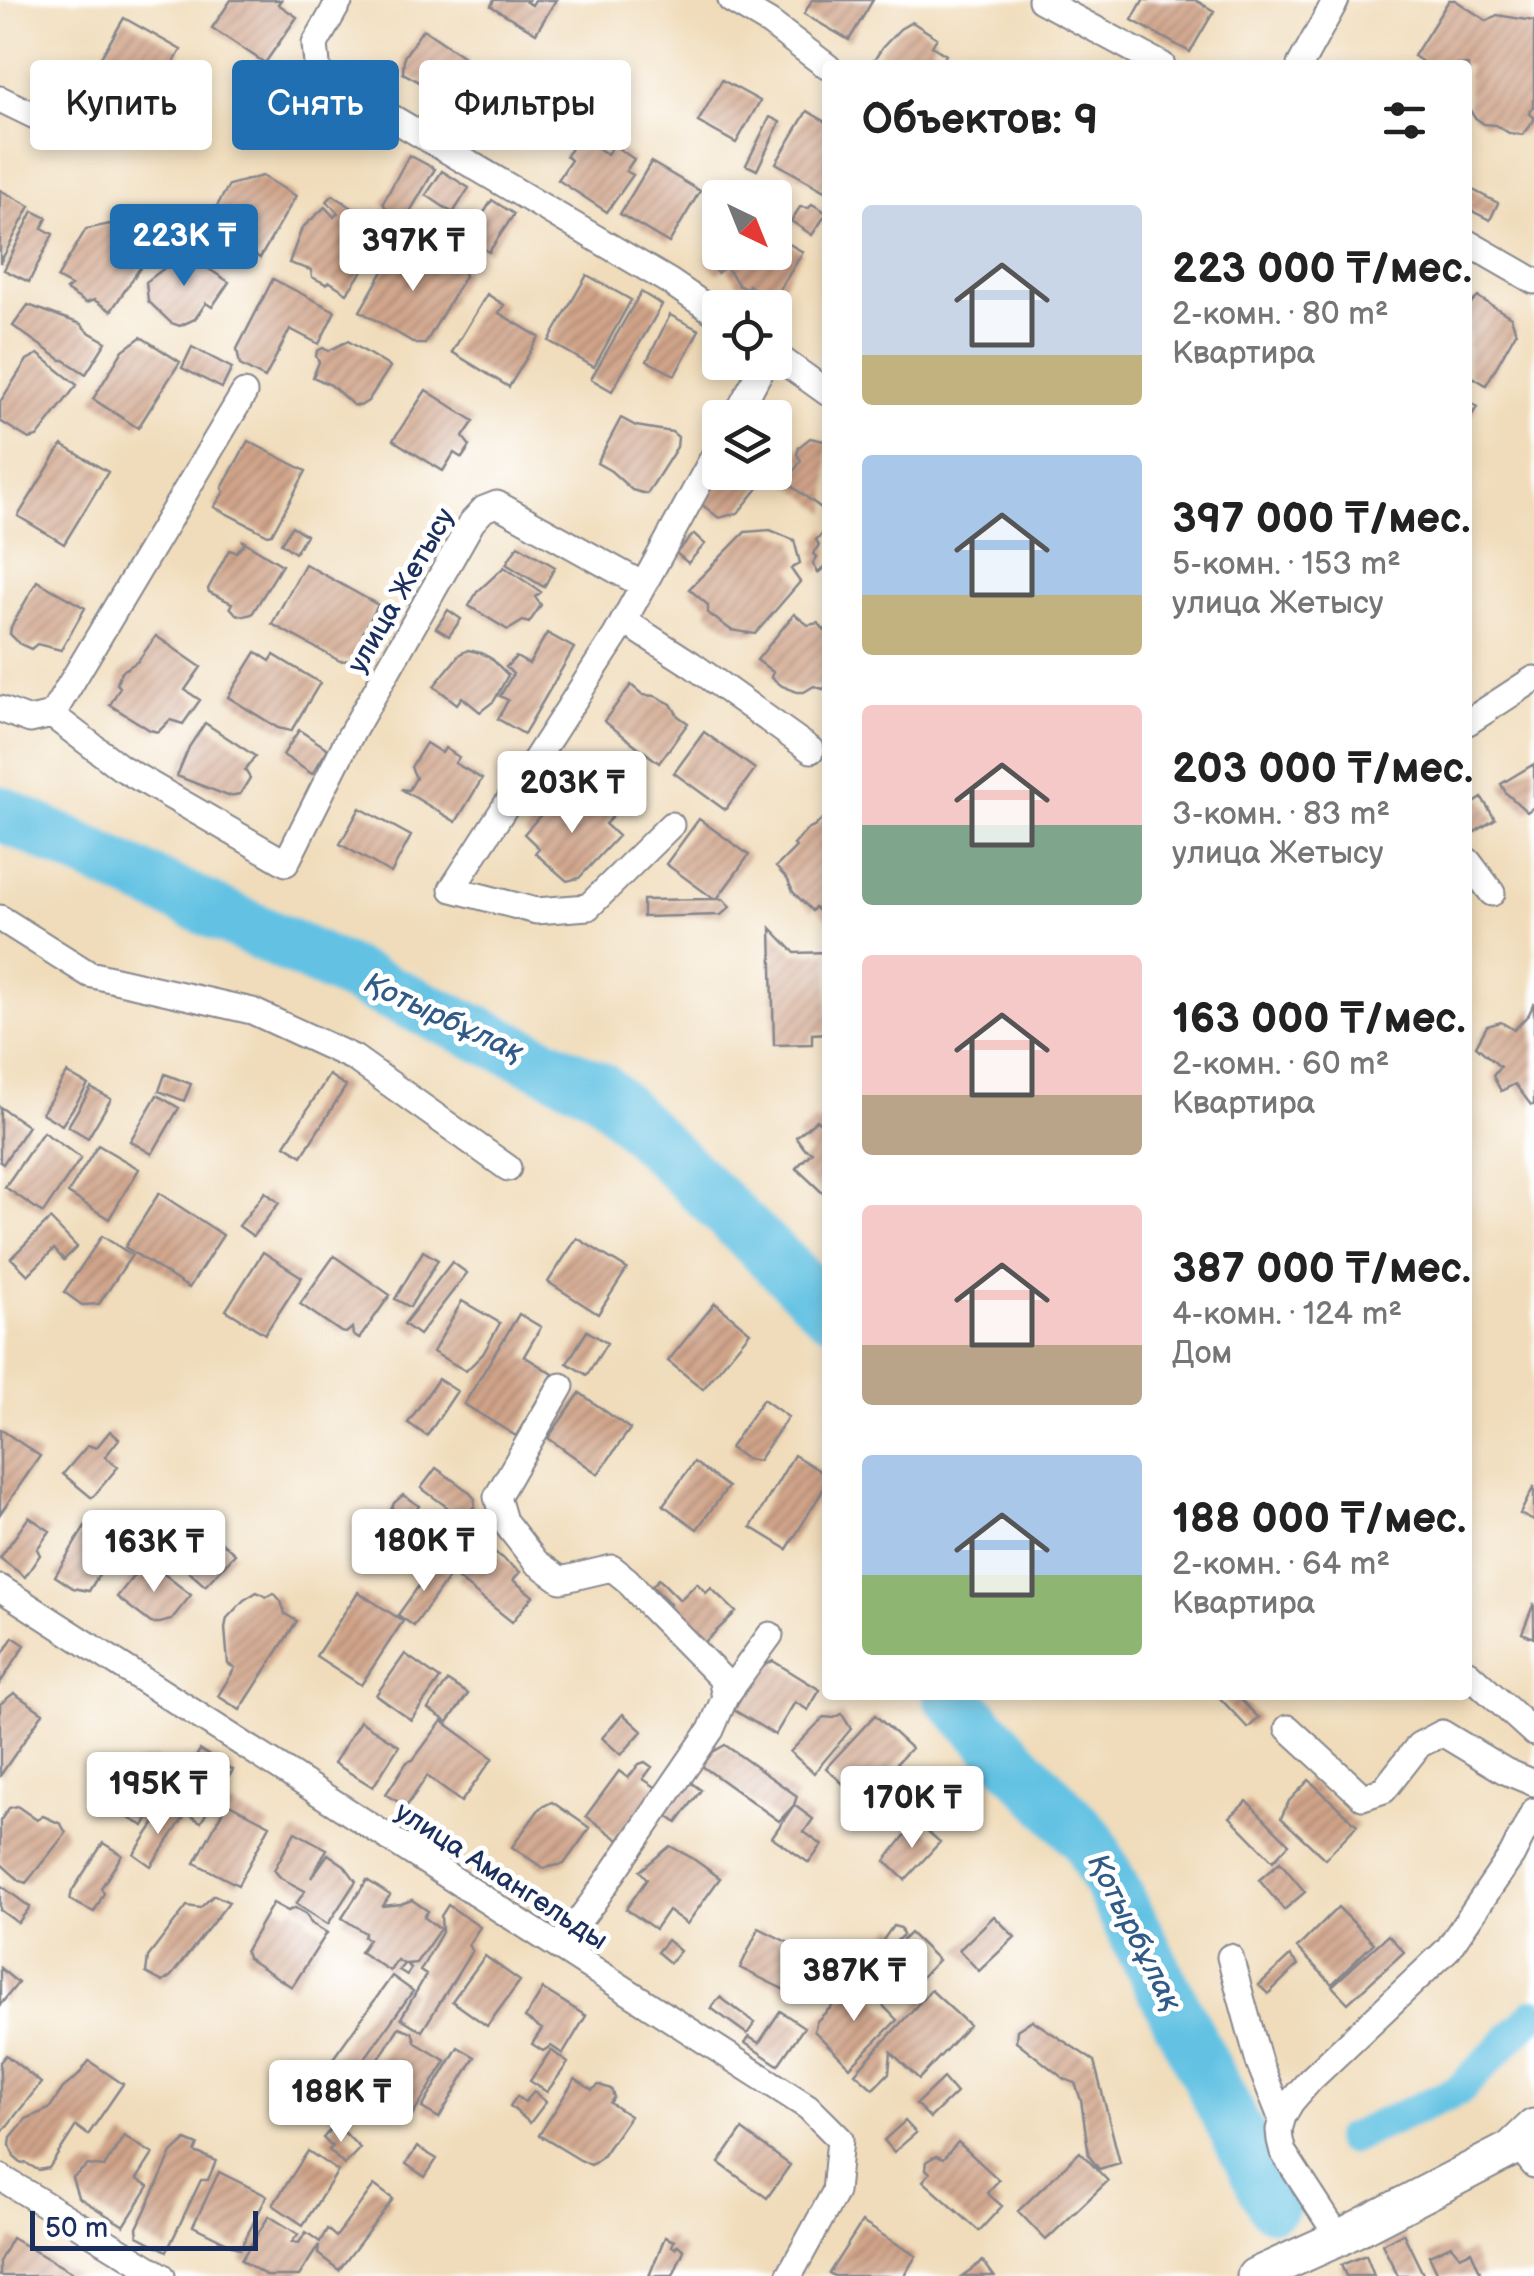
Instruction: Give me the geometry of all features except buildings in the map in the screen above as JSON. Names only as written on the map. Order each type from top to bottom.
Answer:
[{"type":"main road","points":[[1255,2276],[1340,2238],[1512,2149],[1528,2146]]},
{"type":"street","points":[[340,0],[315,44],[318,74],[702,304]]},
{"type":"street","points":[[730,0],[770,23],[822,62]]},
{"type":"street","points":[[1041,0],[1153,60]]},
{"type":"street","points":[[1303,60],[1336,0]]},
{"type":"street","points":[[0,99],[30,114]]},
{"type":"street","points":[[1472,245],[1534,282]]},
{"type":"street","points":[[792,367],[822,389]]},
{"type":"street","points":[[0,708],[30,720],[52,715],[244,393]]},
{"type":"street","points":[[671,824],[588,907],[536,912],[452,888],[624,621],[702,478]]},
{"type":"street","name":"улица Жетысу","points":[[52,715],[120,767],[286,863],[346,744],[472,522],[484,509],[497,504],[644,585]]},
{"type":"street","points":[[624,621],[811,750]]},
{"type":"street","points":[[1472,719],[1534,679]]},
{"type":"street","points":[[1472,866],[1492,893]]},
{"type":"street","points":[[0,918],[90,974],[252,1012],[354,1058],[508,1168]]},
{"type":"street","points":[[561,1386],[498,1496],[504,1521],[536,1562],[561,1580],[612,1568],[628,1580],[721,1678],[725,1697]]},
{"type":"street","name":"улица Амангельды","points":[[0,1588],[808,2107],[840,2139],[835,2192],[789,2276]]},
{"type":"street","points":[[559,1947],[711,1730],[725,1697],[770,1635]]},
{"type":"street","points":[[1472,1677],[1534,1733]]},
{"type":"street","points":[[1288,1728],[1363,1797],[1384,1790],[1419,1746],[1442,1733],[1534,1783]]},
{"type":"street","points":[[1340,2238],[1283,2152],[1282,2120],[1290,2102],[1448,1949],[1512,1855],[1534,1811]]},
{"type":"street","points":[[1230,1957],[1259,2062],[1282,2120]]},
{"type":"street","points":[[0,2177],[162,2276]]},
{"type":"waterway","name":"Қотырбұлақ","points":[[0,813],[601,1090],[822,1304]]},
{"type":"waterway","name":"Қотырбұлақ","points":[[955,1700],[1088,1840],[1273,2203]]},
{"type":"waterway","points":[[1349,2139],[1459,2090],[1534,2014]]}]
